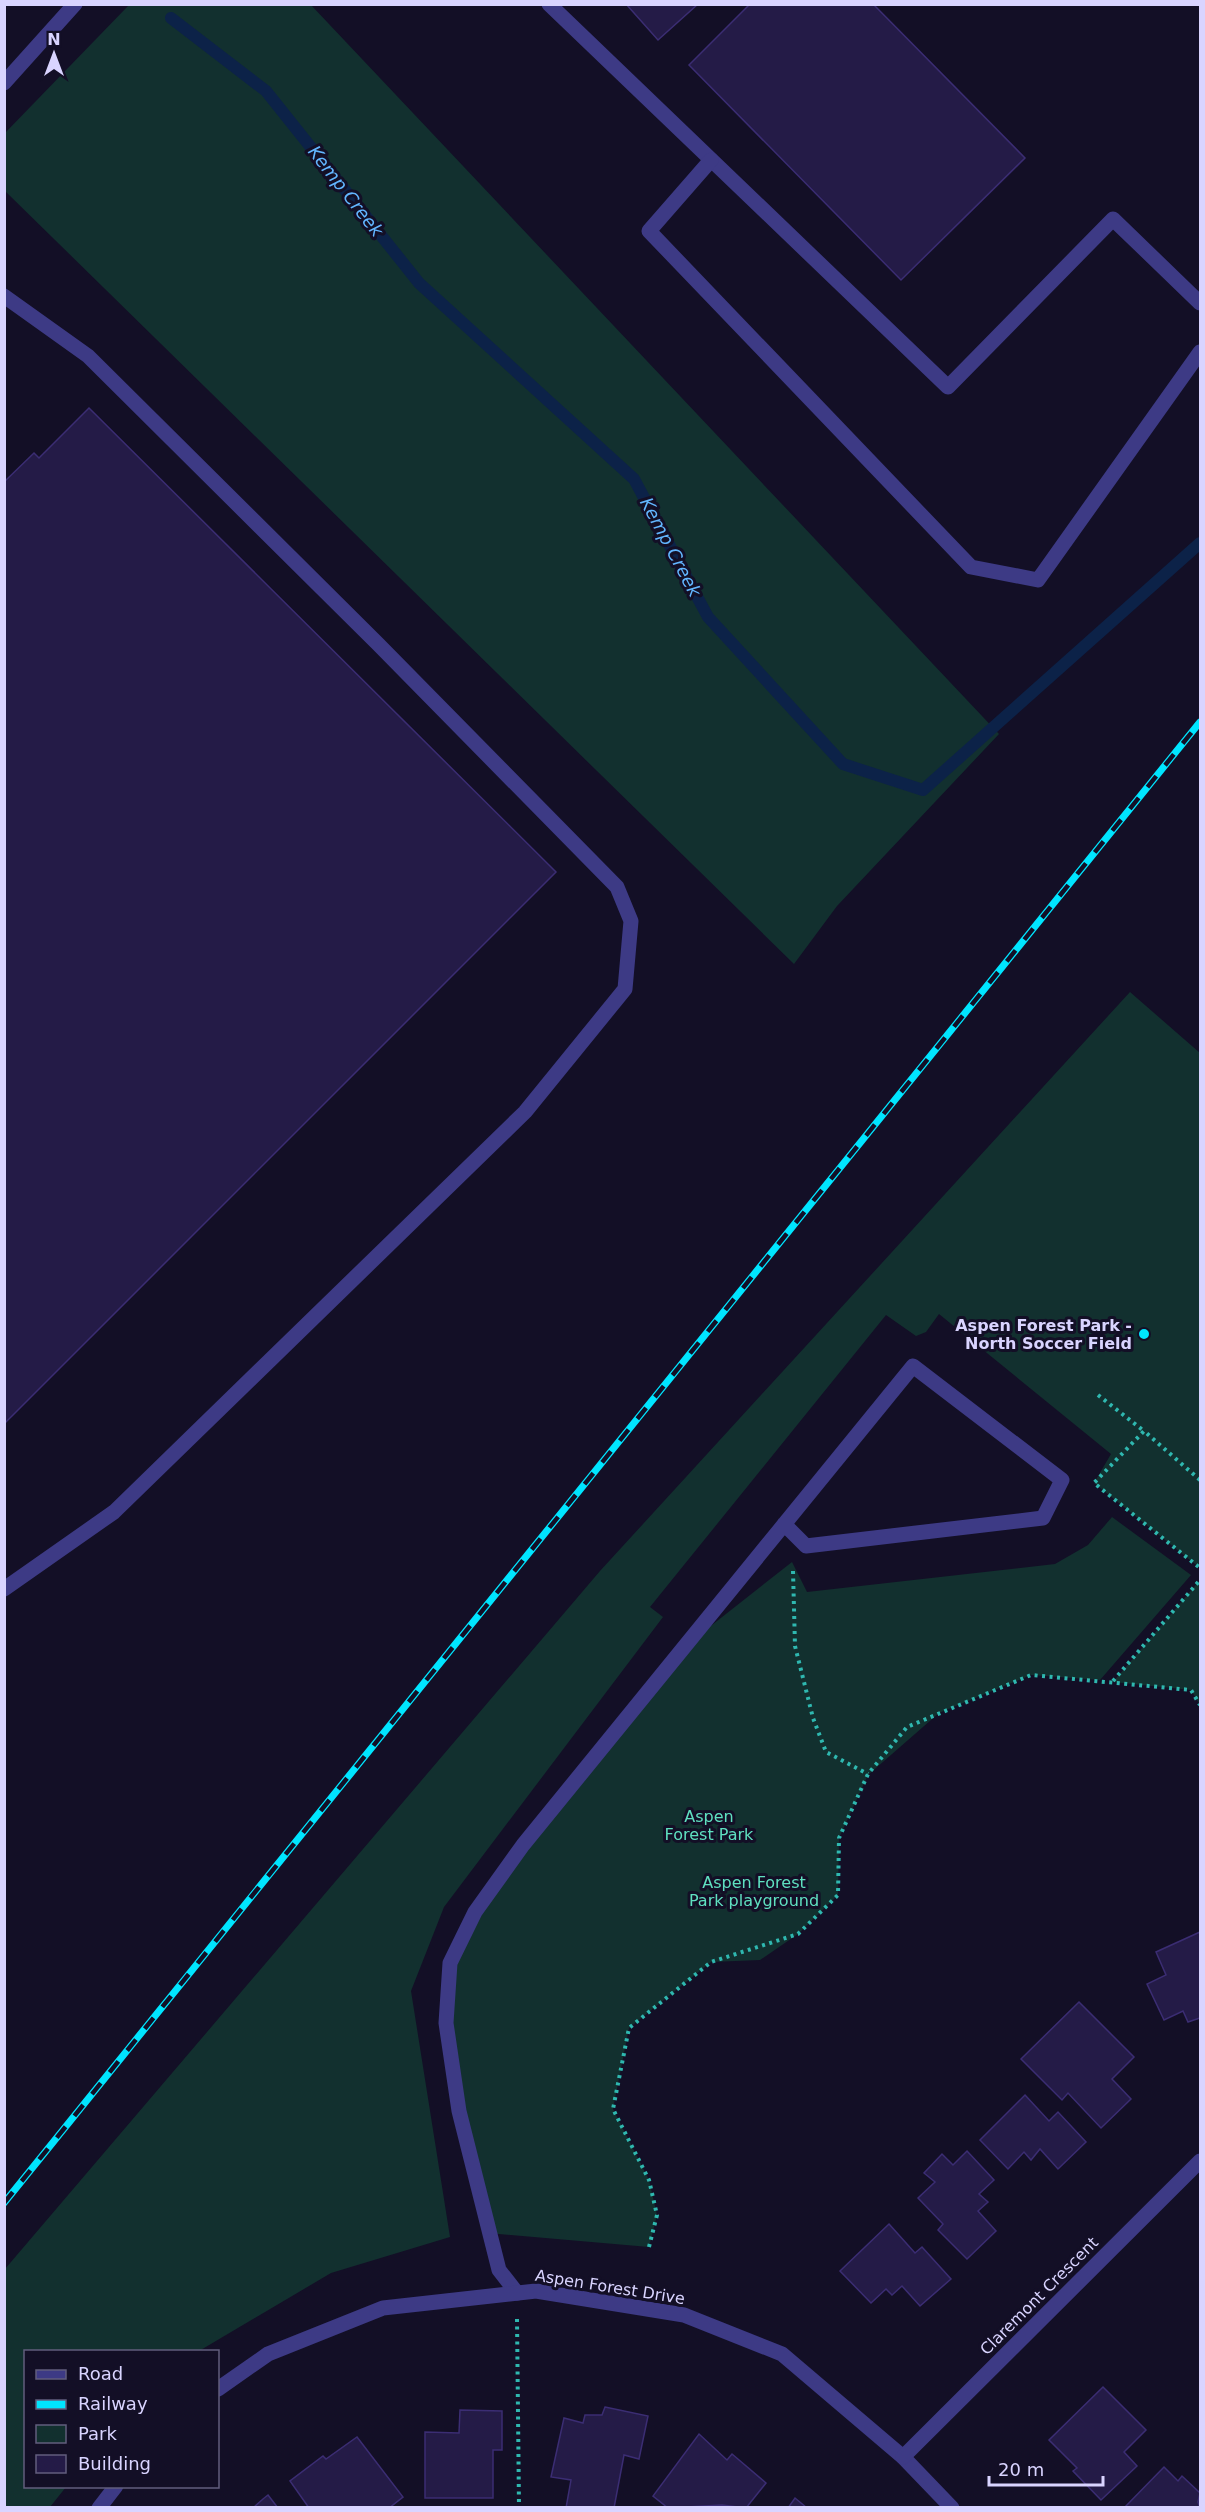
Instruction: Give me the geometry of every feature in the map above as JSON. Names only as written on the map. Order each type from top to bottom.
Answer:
[{"type":"street","points":[[4,83],[75,4]]},
{"type":"street","points":[[549,4],[948,387],[1113,219],[1200,303]]},
{"type":"street","points":[[711,160],[649,231],[971,567],[1038,580],[1200,352]]},
{"type":"street","points":[[4,1589],[114,1512],[525,1112],[625,989],[631,921],[617,887],[378,644],[88,356],[7,302]]},
{"type":"street","points":[[517,2293],[498,2270],[459,2110],[446,2023],[450,1963],[475,1912],[523,1845],[630,1716],[784,1524],[913,1366],[1062,1480],[1043,1518],[806,1546],[784,1524]]},
{"type":"street","name":"Claremont Crescent","points":[[903,2457],[1200,2161]]},
{"type":"street","name":"Aspen Forest Drive","points":[[219,2388],[268,2354],[383,2308],[536,2291],[684,2315],[782,2354],[903,2457],[952,2508]]},
{"type":"street","points":[[99,2508],[115,2488]]},
{"type":"path","points":[[1098,1395],[1200,1480]]},
{"type":"path","points":[[1144,1431],[1094,1483],[1200,1568]]},
{"type":"path","points":[[806,1546],[793,1571],[795,1646],[813,1718],[826,1752],[868,1774]]},
{"type":"path","points":[[1113,1682],[1200,1580]]},
{"type":"path","points":[[649,2247],[657,2215],[649,2180],[613,2109],[629,2028],[711,1962],[798,1934],[838,1894],[839,1838],[868,1774],[907,1727],[1031,1675],[1191,1690],[1200,1705]]},
{"type":"path","points":[[517,2293],[519,2508]]},
{"type":"green space","points":[[129,5],[311,5],[999,734],[837,906],[794,964],[5,191],[5,133]]},
{"type":"green space","points":[[1130,992],[1200,1053],[1200,1568],[1094,1483],[1111,1454],[939,1314],[926,1332],[916,1336],[886,1315],[650,1607],[663,1617],[444,1907],[411,1991],[450,2237],[331,2273],[201,2350],[24,2350],[24,2488],[65,2488],[50,2507],[5,2507],[5,2269],[600,1571]]},
{"type":"green space","name":"Aspen Forest Park","points":[[1112,1517],[1191,1575],[1100,1680],[1031,1675],[939,1713],[868,1775],[839,1838],[838,1895],[798,1934],[760,1960],[711,1962],[629,2028],[613,2109],[649,2180],[657,2215],[649,2247],[488,2233],[446,2023],[450,1963],[475,1912],[698,1636],[792,1562],[807,1592],[1055,1564],[1088,1545]]},
{"type":"green space","points":[[1200,1580],[1200,1705],[1191,1690],[1113,1682]]},
{"type":"building","points":[[626,4],[698,4],[658,40]]},
{"type":"building","points":[[750,4],[873,4],[1025,158],[901,280],[689,65]]},
{"type":"building","points":[[89,408],[556,872],[4,1424],[4,482],[34,453],[39,458]]},
{"type":"building","points":[[1200,1932],[1200,2018],[1188,2022],[1183,2011],[1164,2020],[1147,1984],[1166,1975],[1156,1952]]},
{"type":"building","points":[[1079,2002],[1134,2057],[1112,2079],[1131,2099],[1101,2128],[1068,2093],[1062,2100],[1021,2059]]},
{"type":"building","points":[[1025,2095],[1049,2121],[1058,2112],[1086,2142],[1058,2169],[1040,2149],[1031,2160],[1024,2152],[1008,2169],[980,2140]]},
{"type":"building","points":[[967,2151],[994,2180],[979,2194],[988,2202],[978,2211],[996,2231],[967,2259],[938,2230],[943,2224],[918,2198],[935,2182],[924,2173],[942,2154],[953,2165]]},
{"type":"building","points":[[889,2224],[915,2253],[922,2247],[951,2279],[920,2306],[902,2286],[892,2295],[886,2289],[871,2303],[840,2271]]},
{"type":"building","points":[[1103,2387],[1146,2430],[1124,2452],[1137,2466],[1101,2500],[1073,2471],[1077,2468],[1049,2440]]},
{"type":"building","points":[[605,2407],[648,2416],[639,2459],[624,2455],[614,2508],[566,2508],[571,2480],[551,2477],[564,2418],[583,2423],[585,2415],[602,2415]]},
{"type":"building","points":[[460,2410],[502,2411],[502,2450],[493,2450],[493,2498],[425,2498],[425,2432],[459,2433]]},
{"type":"building","points":[[699,2434],[727,2460],[732,2454],[766,2483],[746,2508],[722,2505],[668,2508],[653,2496]]},
{"type":"building","points":[[357,2437],[403,2497],[389,2508],[309,2508],[290,2481],[323,2456],[326,2459]]},
{"type":"building","points":[[1164,2467],[1178,2481],[1182,2476],[1200,2493],[1198,2502],[1200,2508],[1124,2508]]},
{"type":"building","points":[[268,2495],[278,2508],[253,2508],[263,2499]]},
{"type":"building","points":[[795,2498],[807,2508],[788,2508]]},
{"type":"waterway","name":"Kemp Creek","points":[[171,18],[266,91],[419,283],[634,479],[708,617],[843,764],[923,790],[1200,543]]},
{"type":"railway","points":[[4,2203],[1200,722]]},
{"type":"place","name":"Aspen Forest Park - North Soccer Field","points":[[1144,1334]]},
{"type":"park label","name":"Aspen Forest Park playground","points":[[754,1891]]}]
